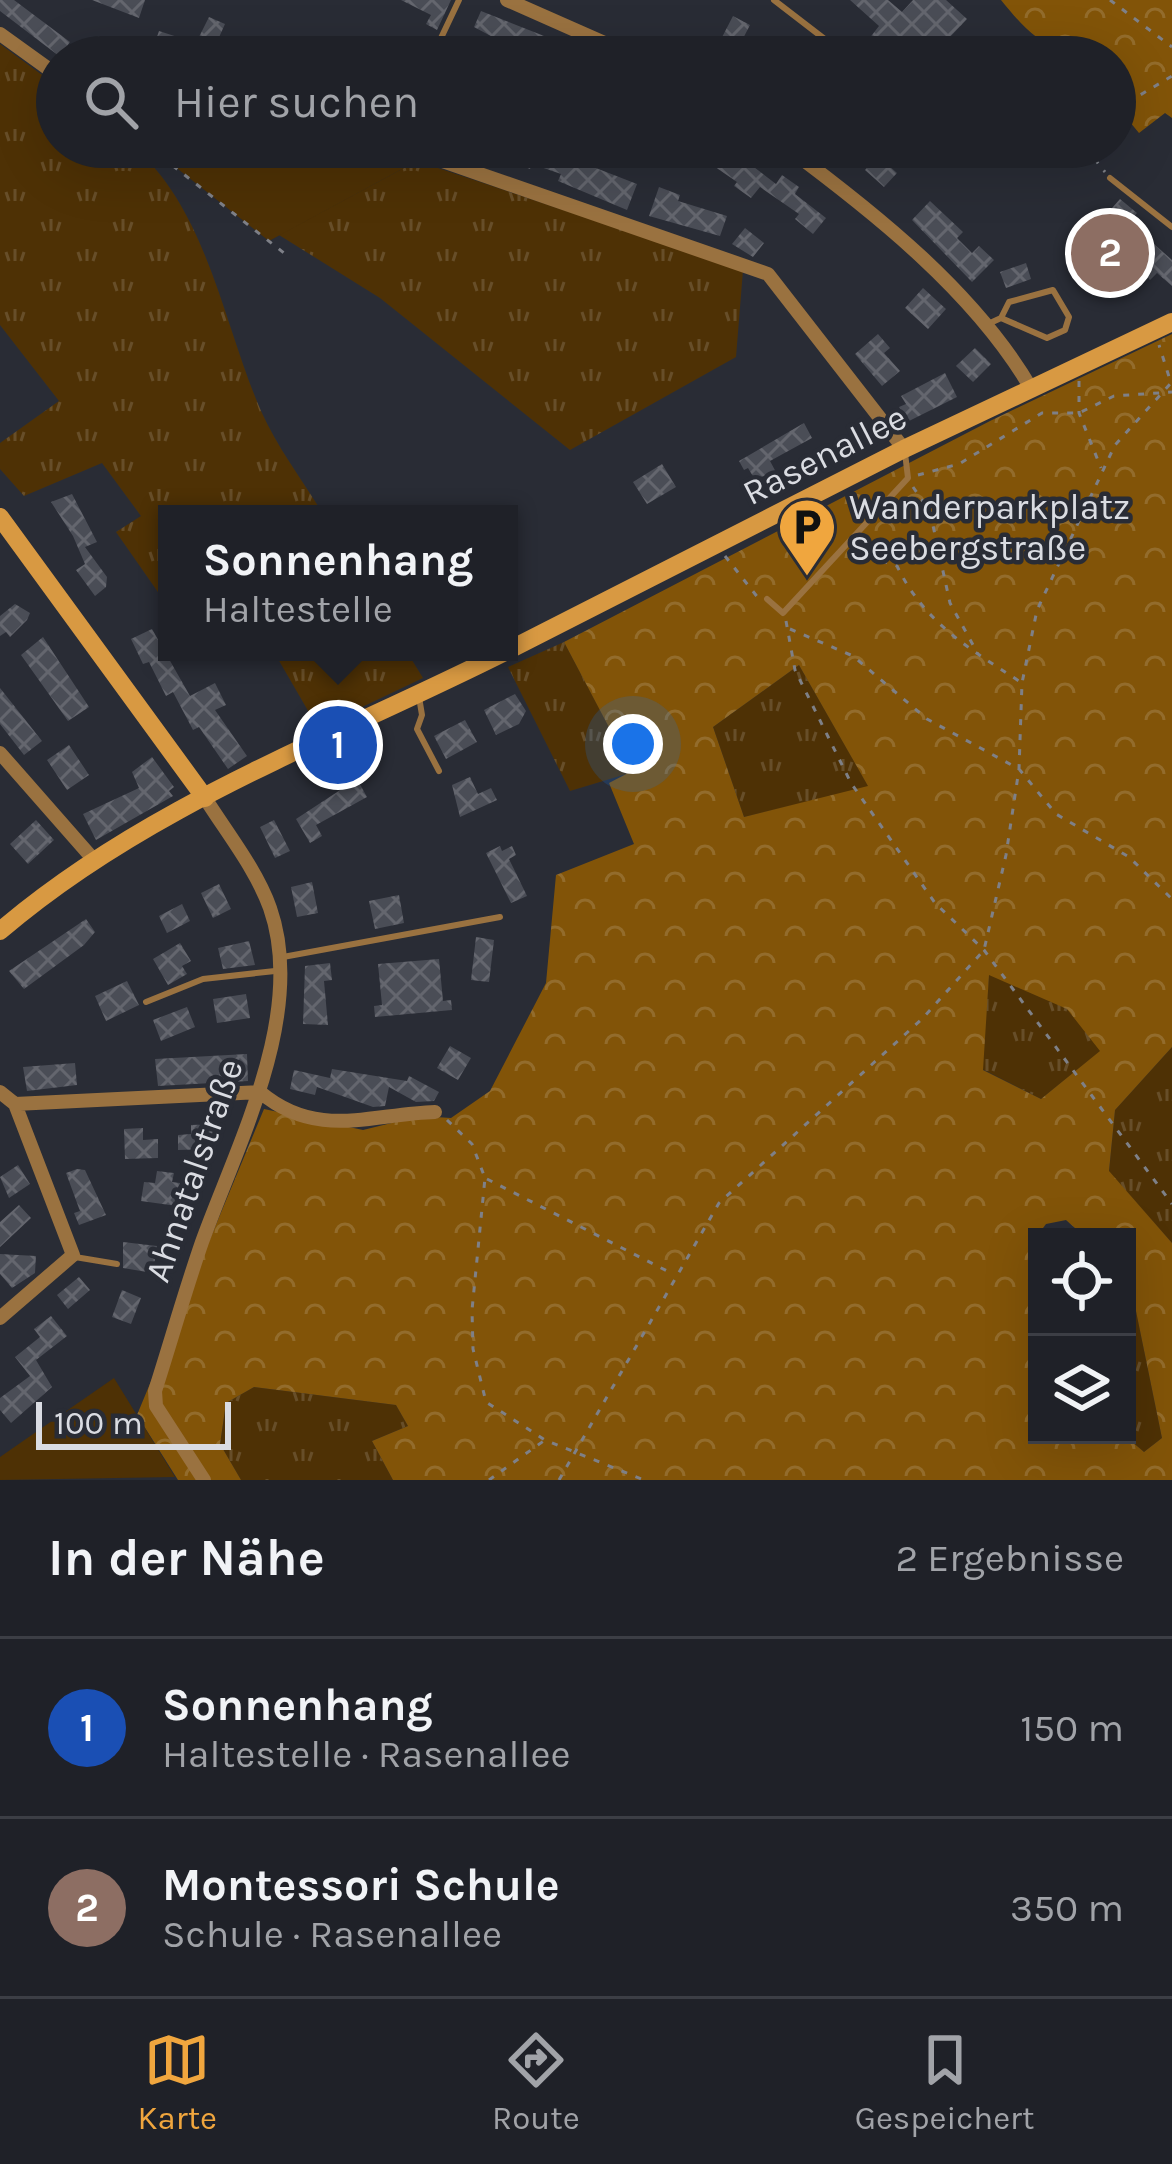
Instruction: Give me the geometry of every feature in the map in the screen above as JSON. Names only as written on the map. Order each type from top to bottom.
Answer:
[{"type":"main road","name":"Rasenallee","points":[[518,645],[904,449],[1172,322]]},
{"type":"main road","name":"Ahnatalstraße","points":[[0,517],[6,541],[205,798]]},
{"type":"main road","name":"Rasenallee","points":[[0,931],[94,860],[205,798],[486,661]]},
{"type":"street","points":[[506,0],[588,36]]},
{"type":"street","points":[[0,34],[36,60]]},
{"type":"street","points":[[463,168],[768,274],[904,449]]},
{"type":"street","points":[[812,168],[993,321],[1032,390]]},
{"type":"street","points":[[0,753],[94,860]]},
{"type":"street","name":"Ahnatalstraße","points":[[204,1480],[156,1406],[155,1390],[202,1244],[260,1092],[279,964],[270,909],[205,798]]},
{"type":"street","points":[[0,1092],[15,1104],[73,1255],[0,1318]]},
{"type":"street","points":[[15,1104],[260,1092],[276,1106],[358,1125],[392,1113],[435,1112]]},
{"type":"lane","points":[[442,36],[459,0]]},
{"type":"lane","points":[[774,0],[821,36]]},
{"type":"lane","points":[[1110,178],[1172,227]]},
{"type":"lane","points":[[1053,290],[1069,317],[1064,330],[1047,338],[993,321],[1009,302],[1053,290]]},
{"type":"lane","points":[[766,599],[783,613],[908,478],[904,449]]},
{"type":"lane","points":[[418,693],[422,715],[417,729],[439,770]]},
{"type":"lane","points":[[146,1002],[203,979],[500,917]]},
{"type":"lane","points":[[73,1255],[79,1261],[117,1264]]},
{"type":"path","points":[[1110,0],[1171,45]]},
{"type":"path","points":[[1136,97],[1172,76]]},
{"type":"path","points":[[175,168],[284,253]]},
{"type":"path","points":[[1102,168],[1110,178]]},
{"type":"path","points":[[559,1480],[674,1275],[730,1191],[922,1018],[984,950],[1018,770],[1022,683],[1037,610],[1084,520],[1115,445],[1169,392],[1170,367],[1154,332]]},
{"type":"path","points":[[1079,368],[1079,413],[1102,470]]},
{"type":"path","points":[[978,654],[950,603],[930,512],[908,478],[958,464],[1042,412],[1079,413],[1114,396],[1169,392]]},
{"type":"path","points":[[800,505],[818,534],[897,566],[915,602],[1022,683]]},
{"type":"path","points":[[717,545],[756,599],[766,599]]},
{"type":"path","points":[[1172,899],[1130,857],[1056,814],[1018,770],[927,719],[853,656],[788,628],[795,670],[851,783],[935,903],[984,950],[1172,1204]]},
{"type":"path","points":[[435,1112],[472,1144],[485,1178],[472,1310],[481,1389],[497,1414],[572,1452],[644,1480]]},
{"type":"path","points":[[485,1178],[674,1275]]},
{"type":"path","points":[[489,1480],[545,1439]]},
{"type":"green space","points":[[1001,0],[1172,0],[1172,118],[1165,113],[1139,133],[1136,129],[1136,36],[1036,36]]},
{"type":"green space","points":[[0,44],[36,71],[36,168],[154,168],[180,203],[211,271],[267,424],[317,505],[158,505],[158,592],[116,532],[141,516],[102,463],[24,496],[0,469],[0,443],[59,401],[0,325]]},
{"type":"green space","points":[[177,168],[404,168],[269,241]]},
{"type":"green space","points":[[404,168],[438,168],[743,270],[736,357],[570,450],[380,298],[279,235]]},
{"type":"green space","points":[[1172,334],[1172,1047],[1115,1110],[1109,1171],[1172,1243],[1172,1480],[393,1480],[372,1441],[408,1426],[396,1405],[254,1387],[226,1403],[220,1444],[241,1480],[178,1480],[137,1415],[264,1109],[363,1130],[420,1116],[451,1118],[490,1091],[546,983],[556,875],[634,844],[609,783],[632,771],[564,642],[990,421]],"holes":[[[799,665],[868,786],[744,817],[713,727]],[[989,975],[1067,1009],[1100,1051],[1041,1099],[983,1070]]]},
{"type":"green space","points":[[564,642],[633,772],[570,791],[508,667]]},
{"type":"green space","points":[[279,661],[413,661],[423,678],[318,728]]},
{"type":"green space","points":[[799,665],[869,787],[744,817],[713,727]]},
{"type":"green space","points":[[989,974],[1068,1009],[1101,1051],[1041,1099],[982,1069]]},
{"type":"green space","points":[[1172,1047],[1172,1243],[1109,1172],[1115,1110]]},
{"type":"green space","points":[[1136,1311],[1162,1438],[1144,1452],[1135,1444]]},
{"type":"green space","points":[[114,1378],[175,1477],[0,1480],[0,1457]]},
{"type":"green space","points":[[254,1387],[396,1405],[408,1426],[372,1441],[393,1480],[241,1480],[220,1444],[226,1403]]},
{"type":"building","points":[[0,0],[14,0],[62,36],[36,38],[0,11]]},
{"type":"building","points":[[92,0],[145,0],[139,18]]},
{"type":"building","points":[[401,0],[451,0],[437,30],[426,24],[431,15]]},
{"type":"building","points":[[850,0],[888,0],[902,12],[913,0],[946,0],[967,19],[951,36],[871,36],[879,26]]},
{"type":"building","points":[[481,11],[544,36],[491,36],[474,27]]},
{"type":"building","points":[[733,16],[750,25],[744,36],[723,36]]},
{"type":"building","points":[[209,17],[225,24],[220,36],[200,36]]},
{"type":"building","points":[[544,168],[596,168],[637,184],[627,210],[558,181],[561,174]]},
{"type":"building","points":[[717,168],[755,168],[776,184],[782,175],[799,187],[795,194],[826,218],[813,234],[795,219],[799,214],[760,187],[751,198],[734,186],[737,182]]},
{"type":"building","points":[[891,168],[897,173],[884,187],[865,170]]},
{"type":"building","points":[[659,187],[680,195],[678,201],[727,216],[720,236],[649,216]]},
{"type":"building","points":[[1120,199],[1137,213],[1106,248],[1122,261],[1113,272],[1095,256],[1088,264],[1073,252]]},
{"type":"building","points":[[930,201],[963,232],[957,238],[972,253],[979,246],[994,260],[972,282],[912,220]]},
{"type":"building","points":[[745,228],[764,243],[753,257],[732,244]]},
{"type":"building","points":[[1146,237],[1172,260],[1172,286],[1157,273],[1150,280],[1130,254]]},
{"type":"building","points":[[1026,263],[1031,279],[1006,288],[1000,272]]},
{"type":"building","points":[[923,288],[946,309],[928,329],[905,308]]},
{"type":"building","points":[[878,334],[890,348],[884,353],[900,371],[882,386],[855,354]]},
{"type":"building","points":[[975,348],[991,364],[973,382],[956,366]]},
{"type":"building","points":[[945,373],[957,397],[907,422],[899,407],[906,404],[901,396]]},
{"type":"building","points":[[804,423],[812,438],[770,461],[777,474],[754,478],[748,468],[744,470],[739,461]]},
{"type":"building","points":[[662,464],[676,487],[647,504],[633,482]]},
{"type":"building","points":[[72,494],[97,542],[85,547],[107,577],[106,587],[95,596],[76,570],[85,564],[51,502]]},
{"type":"building","points":[[15,604],[30,613],[27,620],[10,637],[6,632],[0,636],[0,616]]},
{"type":"building","points":[[152,629],[158,640],[158,661],[170,661],[190,696],[215,683],[226,705],[215,710],[247,756],[228,769],[199,727],[193,730],[173,692],[166,696],[131,639]]},
{"type":"building","points":[[43,637],[89,707],[68,721],[21,655]]},
{"type":"building","points":[[0,688],[42,741],[24,755],[0,724]]},
{"type":"building","points":[[515,694],[526,711],[519,724],[496,735],[484,710]]},
{"type":"building","points":[[465,720],[477,742],[446,759],[434,736]]},
{"type":"building","points":[[69,745],[89,775],[67,790],[47,760]]},
{"type":"building","points":[[152,757],[174,787],[169,791],[173,796],[96,840],[83,814],[139,788],[132,772]]},
{"type":"building","points":[[470,777],[478,794],[491,788],[497,800],[460,817],[452,785]]},
{"type":"building","points":[[357,779],[367,797],[316,825],[322,836],[310,843],[296,819]]},
{"type":"building","points":[[36,820],[54,840],[28,864],[10,844]]},
{"type":"building","points":[[274,820],[290,851],[275,858],[260,827]]},
{"type":"building","points":[[500,846],[502,851],[512,846],[516,855],[509,859],[527,896],[511,903],[486,853]]},
{"type":"building","points":[[312,882],[318,913],[297,917],[291,887]]},
{"type":"building","points":[[219,884],[231,909],[213,918],[201,893]]},
{"type":"building","points":[[399,895],[404,923],[375,929],[369,901]]},
{"type":"building","points":[[182,904],[190,921],[167,933],[159,916]]},
{"type":"building","points":[[86,919],[95,932],[84,945],[24,989],[9,971]]},
{"type":"building","points":[[476,937],[494,940],[489,982],[471,980]]},
{"type":"building","points":[[249,941],[255,965],[223,969],[218,948]]},
{"type":"building","points":[[180,943],[191,961],[182,966],[187,974],[168,985],[153,959]]},
{"type":"building","points":[[439,959],[443,1001],[451,1000],[452,1010],[375,1017],[374,1006],[382,1005],[378,964]]},
{"type":"building","points":[[330,963],[332,980],[324,981],[328,1025],[303,1024],[305,966]]},
{"type":"building","points":[[127,981],[139,1005],[106,1021],[95,996]]},
{"type":"building","points":[[246,994],[250,1018],[217,1023],[213,999]]},
{"type":"building","points":[[187,1007],[195,1027],[161,1041],[153,1020]]},
{"type":"building","points":[[450,1046],[471,1058],[458,1080],[437,1068]]},
{"type":"building","points":[[247,1054],[248,1081],[158,1086],[155,1059]]},
{"type":"building","points":[[75,1063],[77,1085],[27,1091],[23,1067]]},
{"type":"building","points":[[332,1069],[407,1081],[409,1076],[439,1092],[434,1101],[416,1102],[389,1087],[385,1106],[373,1107],[317,1087],[315,1095],[290,1089],[294,1070],[330,1078]]},
{"type":"building","points":[[219,1124],[215,1149],[178,1150],[178,1135],[191,1134],[191,1125]]},
{"type":"building","points":[[143,1128],[143,1140],[158,1139],[158,1158],[125,1159],[124,1129]]},
{"type":"building","points":[[18,1165],[30,1184],[9,1198],[0,1177]]},
{"type":"building","points":[[85,1170],[106,1215],[79,1225],[74,1213],[80,1211],[66,1173]]},
{"type":"building","points":[[157,1171],[174,1173],[172,1182],[180,1183],[177,1206],[141,1201],[144,1182],[155,1183]]},
{"type":"building","points":[[19,1205],[31,1218],[0,1247],[0,1222]]},
{"type":"building","points":[[123,1242],[157,1246],[153,1273],[123,1268]]},
{"type":"building","points":[[0,1254],[36,1256],[35,1273],[12,1288],[0,1274]]},
{"type":"building","points":[[79,1277],[90,1290],[68,1309],[57,1295]]},
{"type":"building","points":[[122,1290],[141,1298],[131,1324],[112,1317]]},
{"type":"building","points":[[51,1316],[67,1336],[36,1360],[52,1387],[11,1423],[0,1410],[0,1398],[30,1376],[15,1357],[40,1337],[34,1329]]},
{"type":"place","name":"Montessori Schule","points":[[1110,253]]},
{"type":"place","name":"Wanderparkplatz Seebergstraße","points":[[807,578]]},
{"type":"place","name":"Sonnenhang","points":[[338,745]]}]
